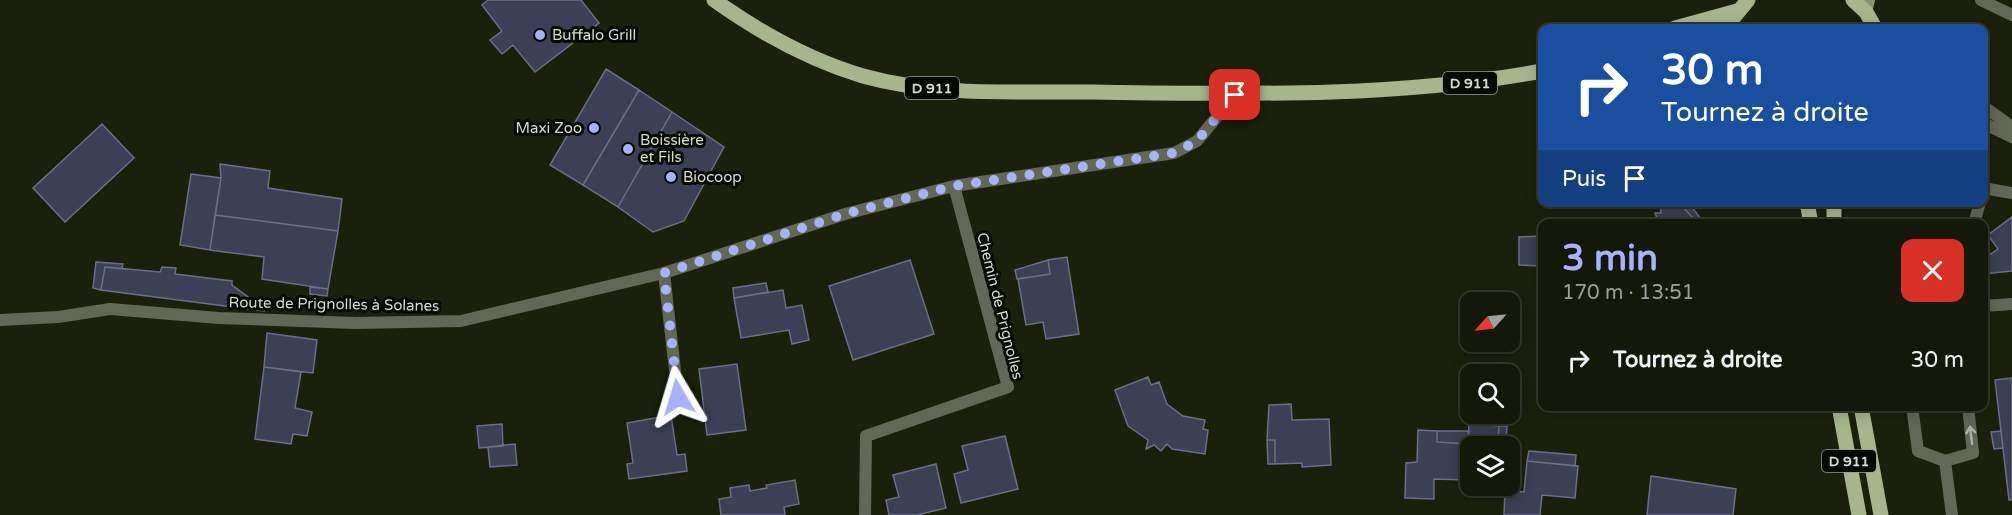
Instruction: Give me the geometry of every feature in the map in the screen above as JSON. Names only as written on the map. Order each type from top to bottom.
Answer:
[{"type":"main road","name":"D 911","points":[[714,0],[784,44],[834,66],[911,86],[994,93],[1235,95],[1397,91],[1477,82],[1538,72]]},
{"type":"main road","points":[[1853,0],[1867,6],[1874,24]]},
{"type":"main road","points":[[1687,24],[1742,5]]},
{"type":"main road","points":[[1728,24],[1742,5]]},
{"type":"main road","name":"D 911","points":[[1840,411],[1859,515]]},
{"type":"main road","name":"D 911","points":[[1862,411],[1881,515]]},
{"type":"street","points":[[1981,0],[2012,15]]},
{"type":"street","name":"Route de Prignolles à Solanes","points":[[0,320],[58,317],[110,309],[219,318],[355,323],[461,321],[664,273],[845,214],[954,186],[1174,153],[1197,141],[1235,95]]},
{"type":"street","points":[[1988,110],[2012,127]]},
{"type":"street","points":[[1988,125],[2012,137]]},
{"type":"street","name":"Chemin de Prignolles","points":[[865,515],[866,436],[1008,387],[954,186]]},
{"type":"street","points":[[1988,189],[2012,193]]},
{"type":"street","points":[[664,273],[678,397]]},
{"type":"street","points":[[1988,306],[2012,304]]},
{"type":"street","points":[[1913,411],[1918,451],[1945,461],[1973,453],[1969,411]]},
{"type":"street","points":[[1945,461],[1952,515]]},
{"type":"building","name":"Buffalo Grill","points":[[488,0],[581,0],[599,23],[535,72],[513,45],[502,54],[490,40],[502,31],[482,5]]},
{"type":"building","name":"Maxi Zoo","points":[[606,69],[639,90],[583,185],[550,165]]},
{"type":"building","name":"Boissière et Fils","points":[[639,90],[672,112],[618,207],[583,185]]},
{"type":"building","name":"Biocoop","points":[[672,112],[724,147],[684,221],[653,232],[618,207]]},
{"type":"building","points":[[102,124],[134,158],[65,222],[33,188]]},
{"type":"building","points":[[220,164],[270,171],[268,188],[342,199],[338,231],[215,215],[221,178]]},
{"type":"building","points":[[191,174],[221,178],[210,250],[180,245]]},
{"type":"building","points":[[1660,207],[1683,207],[1693,218],[1698,219],[1657,219],[1655,213],[1661,213]]},
{"type":"building","points":[[1683,207],[1692,207],[1701,219],[1693,218]]},
{"type":"building","points":[[215,215],[338,231],[328,289],[262,279],[264,257],[210,250]]},
{"type":"building","points":[[2012,217],[2012,271],[1988,273],[1988,256],[1998,249],[1988,235]]},
{"type":"building","points":[[1538,236],[1538,266],[1519,265],[1519,237]]},
{"type":"building","points":[[1067,257],[1079,334],[1046,339],[1043,322],[1026,325],[1018,279],[1050,274],[1048,260]]},
{"type":"building","points":[[910,260],[934,334],[853,360],[829,286]]},
{"type":"building","points":[[1048,260],[1050,274],[1017,279],[1015,270]]},
{"type":"building","points":[[96,262],[123,264],[122,269],[105,267],[101,290],[93,288]]},
{"type":"building","points":[[105,267],[160,272],[162,267],[176,268],[175,274],[232,281],[232,285],[251,299],[266,301],[264,311],[101,290]]},
{"type":"building","points":[[766,283],[768,292],[734,298],[733,288]]},
{"type":"building","points":[[310,287],[328,289],[327,296],[310,294]]},
{"type":"building","points":[[783,290],[786,308],[802,305],[809,340],[792,344],[789,330],[741,338],[734,298]]},
{"type":"building","points":[[267,333],[317,340],[313,373],[264,367]]},
{"type":"building","points":[[737,364],[746,430],[707,435],[699,369]]},
{"type":"building","points":[[264,367],[301,372],[295,408],[312,412],[307,436],[293,434],[291,444],[255,439]]},
{"type":"building","points":[[1148,377],[1151,385],[1159,382],[1167,404],[1183,416],[1205,420],[1203,429],[1208,430],[1205,454],[1172,449],[1167,444],[1161,451],[1154,445],[1146,449],[1148,440],[1128,426],[1115,390]]},
{"type":"building","points":[[2012,378],[2012,500],[2009,500],[1995,380]]},
{"type":"building","points":[[1291,404],[1292,420],[1329,419],[1331,465],[1302,467],[1302,463],[1275,464],[1275,440],[1267,440],[1269,405]]},
{"type":"building","points":[[671,415],[677,455],[685,454],[687,471],[629,479],[627,464],[633,463],[627,423]]},
{"type":"building","points":[[502,424],[503,446],[479,448],[477,426]]},
{"type":"building","points":[[1469,424],[1499,426],[1498,436],[1468,436]]},
{"type":"building","points":[[1499,426],[1507,426],[1506,436],[1498,436]]},
{"type":"building","points":[[1418,430],[1437,431],[1437,442],[1460,443],[1460,480],[1434,479],[1434,499],[1405,498],[1406,463],[1417,462]]},
{"type":"building","points":[[1437,431],[1469,431],[1469,436],[1460,436],[1460,443],[1437,442]]},
{"type":"building","points":[[2001,431],[2003,448],[1994,449],[1991,432]]},
{"type":"building","points":[[1005,436],[1018,489],[961,503],[954,474],[968,470],[962,446]]},
{"type":"building","points":[[1267,440],[1275,440],[1275,464],[1268,464]]},
{"type":"building","points":[[515,444],[517,465],[490,467],[488,447]]},
{"type":"building","points":[[1529,451],[1576,455],[1575,466],[1527,461]]},
{"type":"building","points":[[1527,461],[1578,466],[1575,498],[1542,495],[1540,515],[1504,515],[1505,496],[1520,496],[1520,492],[1524,492]]},
{"type":"building","points":[[936,464],[946,508],[917,515],[889,515],[886,500],[899,497],[893,475]]},
{"type":"building","points":[[1651,476],[1736,489],[1733,515],[1647,515]]},
{"type":"building","points":[[795,480],[799,504],[784,507],[785,515],[721,515],[719,499],[731,497],[730,488],[749,485],[750,491],[767,488],[766,485]]},
{"type":"place","name":"Buffalo Grill","points":[[540,35]]},
{"type":"place","name":"Maxi Zoo","points":[[594,128]]},
{"type":"place","name":"Boissière et Fils","points":[[628,149]]},
{"type":"place","name":"Biocoop","points":[[671,177]]},
{"type":"route","points":[[678,397],[664,273],[845,214],[954,186],[1174,153],[1197,141],[1235,95]]}]
